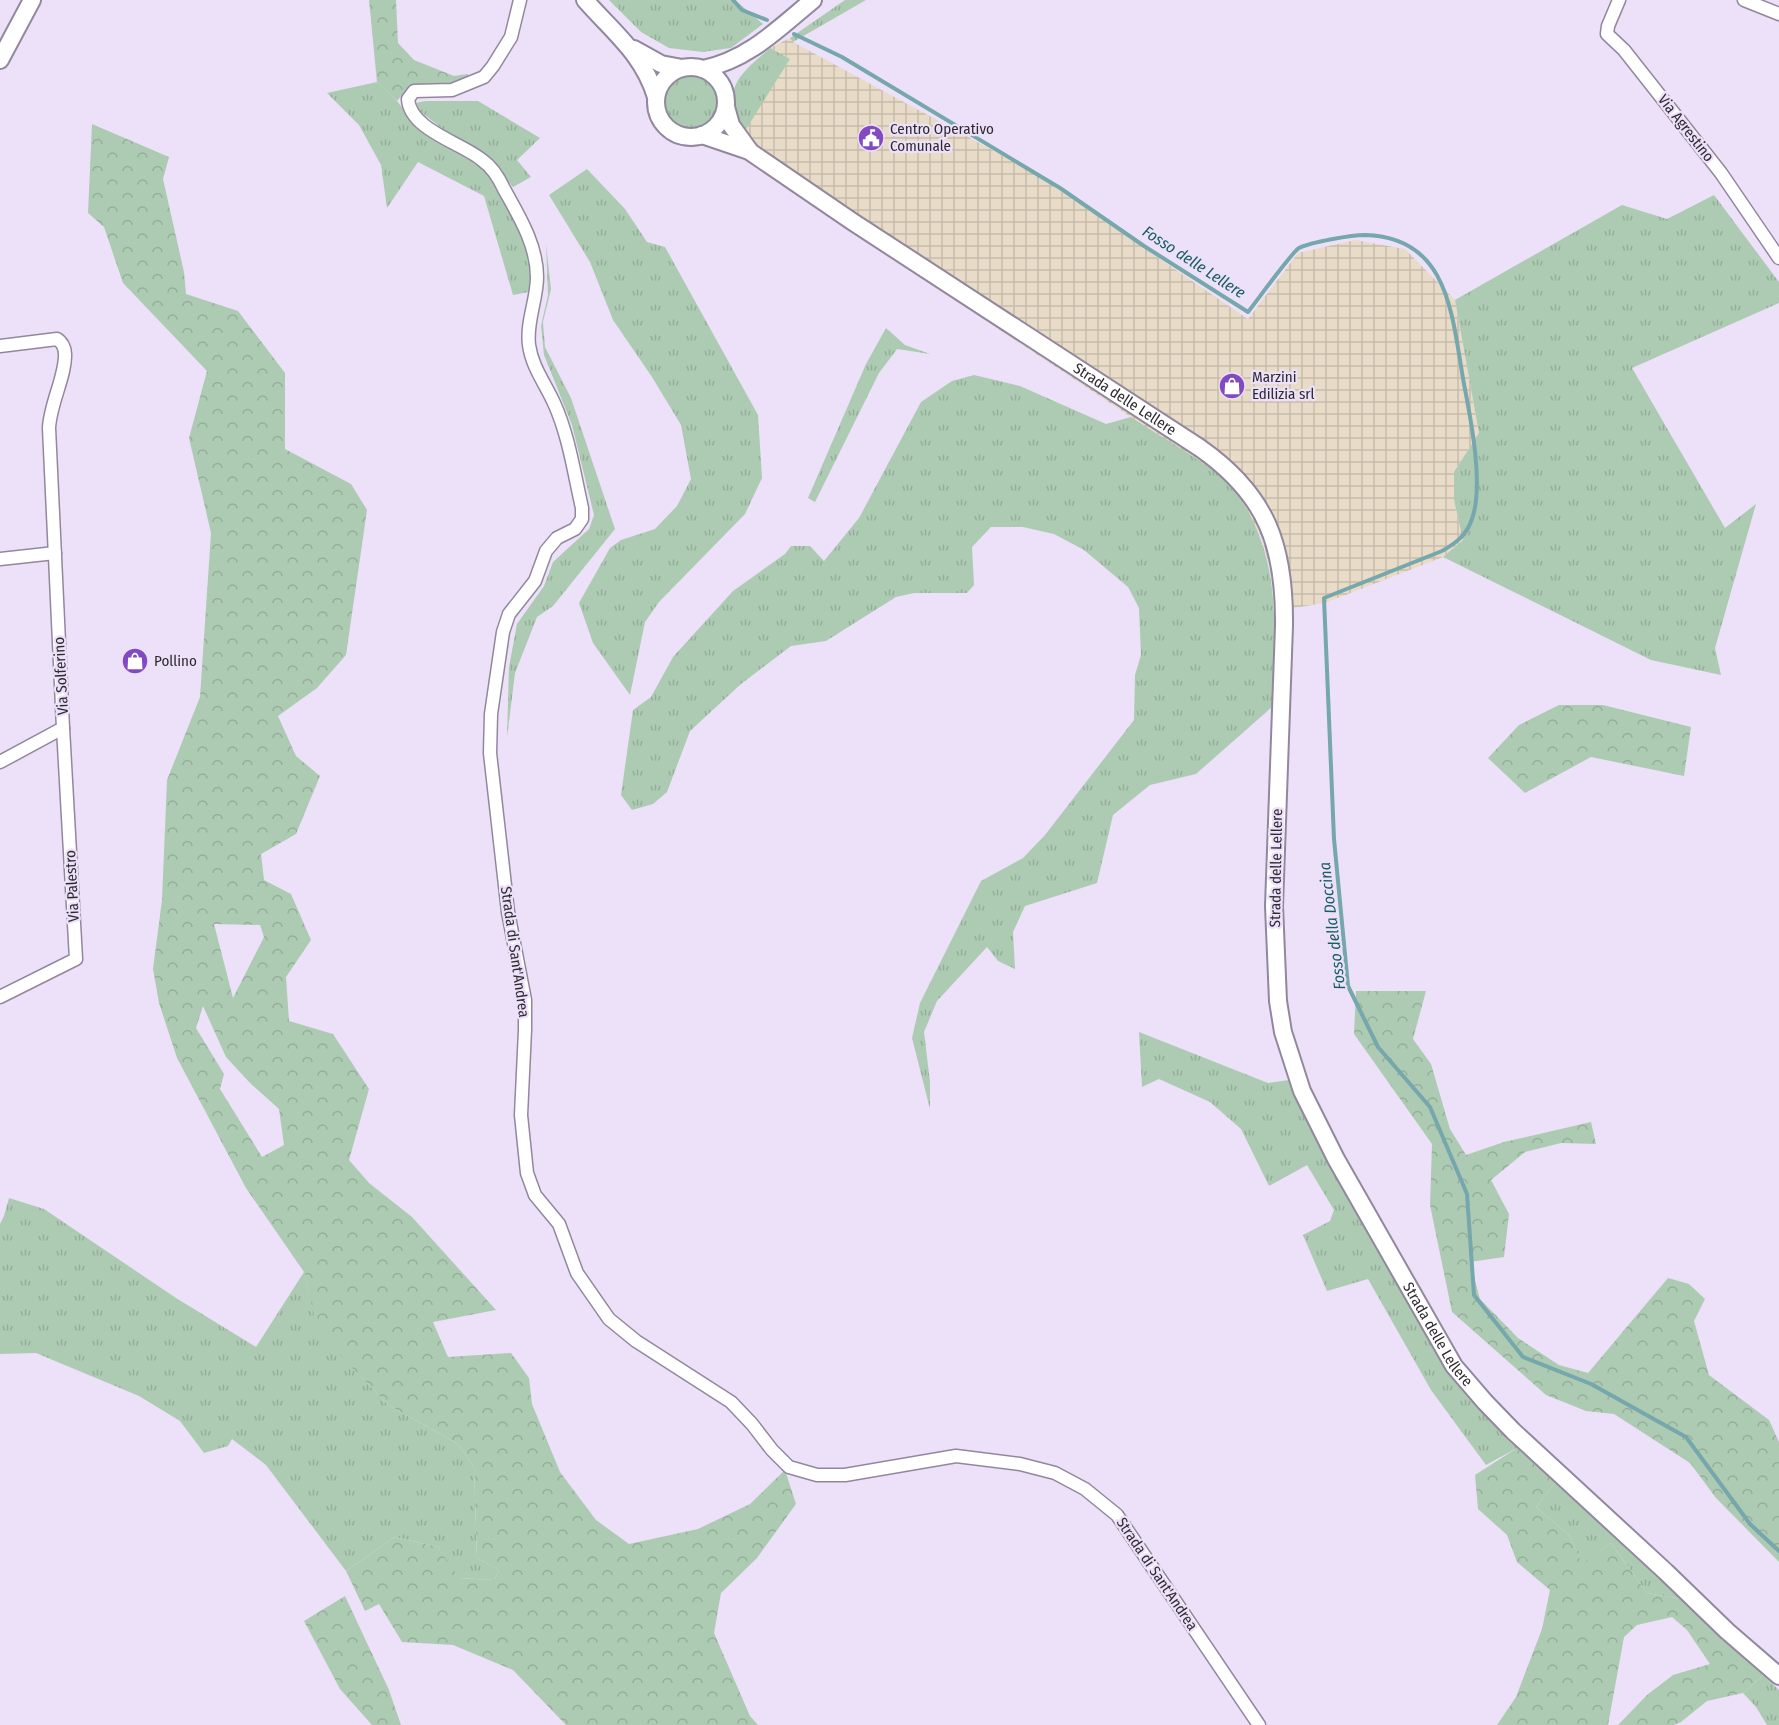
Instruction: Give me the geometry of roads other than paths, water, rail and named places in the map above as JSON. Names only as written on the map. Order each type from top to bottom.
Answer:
[{"type":"street","points":[[0,60],[32,0]]},
{"type":"street","name":"Strada di Sant'Andrea","points":[[520,0],[511,37],[484,77],[452,90],[414,92],[408,96],[408,102],[413,114],[425,125],[479,157],[489,166],[503,187],[527,234],[534,252],[537,278],[529,344],[534,366],[554,403],[563,428],[582,508],[582,519],[575,529],[557,538],[546,551],[535,581],[509,614],[503,632],[491,714],[490,753],[508,912],[525,1000],[521,1115],[523,1151],[527,1173],[535,1194],[559,1224],[577,1274],[609,1319],[636,1341],[731,1402],[789,1467],[816,1475],[845,1475],[956,1456],[1020,1464],[1055,1473],[1085,1489],[1117,1515],[1259,1725]]},
{"type":"street","points":[[585,0],[631,47],[649,76],[656,97],[656,109],[661,120],[668,129],[678,135],[690,137],[702,135],[718,124],[731,77],[749,52]]},
{"type":"street","points":[[703,69],[728,63],[749,52],[813,0]]},
{"type":"street","name":"Via Agrestino","points":[[1619,0],[1607,34],[1624,50],[1721,172],[1779,258]]},
{"type":"street","points":[[1744,0],[1779,14]]},
{"type":"street","points":[[631,47],[661,64],[703,69],[720,82],[725,99]]},
{"type":"street","points":[[656,97],[664,78],[682,68]]},
{"type":"street","name":"Strada delle Lellere","points":[[725,99],[731,126],[749,151]]},
{"type":"street","name":"Strada delle Lellere","points":[[702,135],[749,151],[853,222],[1200,448],[1233,474],[1251,496],[1272,536],[1279,556],[1283,580],[1284,626],[1274,906],[1278,1001],[1283,1032],[1302,1091],[1336,1159],[1454,1366],[1513,1431],[1727,1631],[1779,1676]]},
{"type":"street","name":"Via Solferino","points":[[0,346],[56,339],[61,342],[65,356],[50,420],[63,728],[0,762]]},
{"type":"street","points":[[0,559],[55,553]]},
{"type":"street","name":"Via Palestro","points":[[0,997],[76,959],[63,728]]},
{"type":"waterway","name":"Fosso delle Lellere","points":[[733,0],[742,10],[767,20]]},
{"type":"waterway","name":"Fosso della Doccina","points":[[794,34],[842,57],[1060,188],[1144,246],[1248,312],[1295,251],[1313,243],[1365,235],[1393,239],[1415,250],[1431,266],[1442,286],[1456,334],[1475,452],[1477,489],[1472,519],[1467,530],[1447,548],[1324,598],[1334,839],[1348,986],[1378,1047],[1430,1107],[1467,1194],[1474,1295],[1523,1357],[1591,1384],[1686,1437],[1750,1524],[1779,1551]]},
{"type":"place","name":"Centro Operativo Comunale","points":[[871,138]]},
{"type":"place","name":"Marzini Edilizia srl","points":[[1232,386]]},
{"type":"place","name":"Pollino","points":[[135,661]]}]
